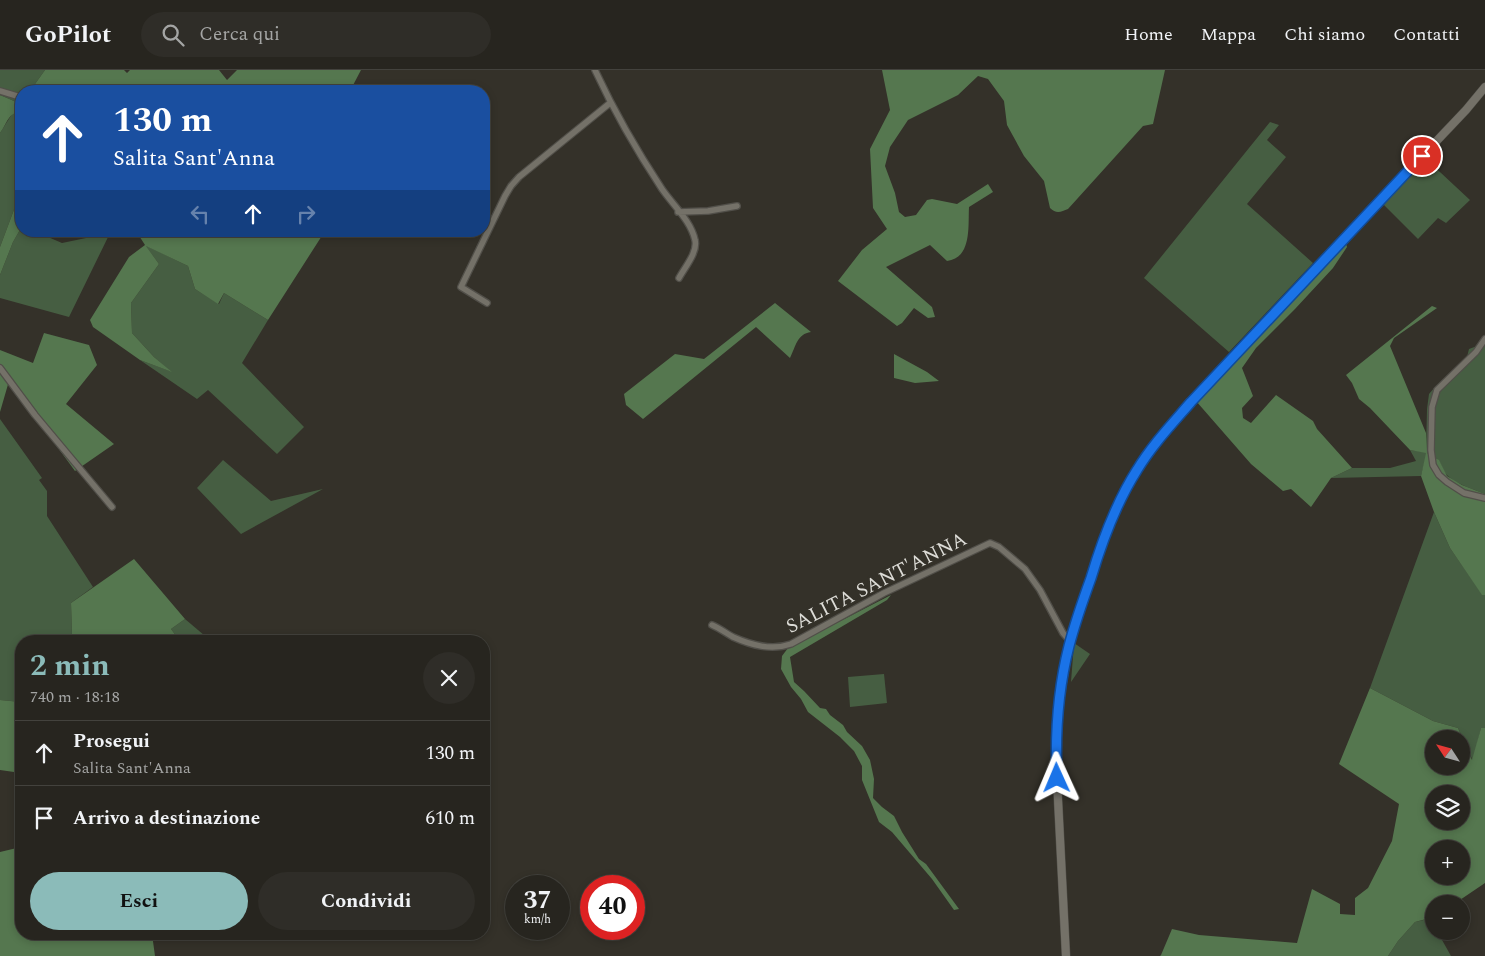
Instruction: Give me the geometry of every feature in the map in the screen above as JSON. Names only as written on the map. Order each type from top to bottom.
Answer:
[{"type":"street","points":[[595,70],[610,103],[662,190],[689,225],[696,242],[694,251],[679,278]]},
{"type":"street","points":[[1066,956],[1056,760],[1059,703],[1069,645],[1094,566],[1112,518],[1136,471],[1155,444],[1191,402],[1466,110],[1485,87]]},
{"type":"street","points":[[0,91],[15,95]]},
{"type":"street","points":[[490,226],[504,196],[519,177],[610,103]]},
{"type":"street","points":[[678,212],[708,211],[737,206]]},
{"type":"street","points":[[485,237],[462,286],[487,303]]},
{"type":"street","points":[[1485,339],[1476,352],[1437,390],[1432,407],[1431,450],[1433,465],[1439,475],[1464,493],[1485,498]]},
{"type":"street","points":[[0,368],[35,414],[112,507]]},
{"type":"street","name":"SALITA SANT'ANNA","points":[[712,625],[744,642],[780,648],[791,644],[884,593],[990,543],[999,547],[1025,569],[1040,590],[1069,645]]},
{"type":"green space","points":[[0,70],[45,70],[34,85],[15,85],[15,101],[0,95]]},
{"type":"green space","points":[[45,70],[124,70],[127,73],[130,70],[219,70],[227,80],[237,70],[361,70],[353,85],[34,85]]},
{"type":"green space","points":[[882,70],[1165,70],[1153,124],[1143,126],[1068,209],[1061,212],[1056,212],[1050,208],[1044,181],[1024,156],[1007,125],[1004,101],[988,79],[978,76],[958,95],[908,120],[890,147],[885,166],[895,193],[899,212],[905,217],[916,215],[927,200],[932,199],[957,204],[988,184],[993,192],[969,207],[965,248],[955,259],[947,261],[930,245],[886,267],[932,307],[935,317],[928,318],[914,308],[902,323],[897,326],[838,281],[862,250],[887,229],[873,208],[870,149],[890,110]]},
{"type":"green space","points":[[0,95],[15,101],[15,114],[10,116],[0,133]]},
{"type":"green space","points":[[15,112],[15,207],[0,247],[0,133],[12,114]]},
{"type":"green space","points":[[1270,122],[1279,125],[1267,140],[1286,157],[1247,204],[1313,263],[1229,352],[1144,278]]},
{"type":"green space","points":[[1426,159],[1470,200],[1446,223],[1438,218],[1418,239],[1382,203]]},
{"type":"green space","points":[[15,207],[16,237],[0,275],[0,247]]},
{"type":"green space","points":[[16,237],[48,237],[62,243],[87,237],[108,237],[69,317],[0,298],[0,275]]},
{"type":"green space","points":[[140,237],[321,237],[268,320],[224,293],[218,304],[195,289],[188,266],[146,246],[159,264],[131,303],[132,333],[154,357],[172,372],[140,360],[93,327],[90,320],[129,257],[145,245]]},
{"type":"green space","points":[[1345,240],[1347,247],[1333,268],[1256,348],[1242,368],[1253,396],[1242,408],[1243,418],[1251,423],[1276,395],[1313,421],[1317,429],[1352,468],[1331,478],[1311,507],[1291,489],[1283,491],[1251,464],[1196,401]]},
{"type":"green space","points":[[145,245],[188,266],[195,289],[219,304],[224,293],[268,320],[242,363],[304,427],[277,454],[208,390],[197,399],[140,360],[170,371],[132,333],[131,303],[159,264]]},
{"type":"green space","points":[[775,303],[811,332],[806,333],[800,338],[790,358],[756,327],[643,419],[626,405],[624,394],[675,354],[704,359]]},
{"type":"green space","points":[[1432,306],[1437,308],[1394,338],[1390,346],[1426,433],[1427,453],[1439,460],[1447,476],[1462,485],[1485,494],[1485,595],[1482,595],[1450,548],[1434,512],[1421,476],[1426,453],[1410,450],[1359,399],[1346,375]]},
{"type":"green space","points":[[44,333],[89,345],[97,365],[66,404],[114,444],[75,471],[9,381],[0,412],[0,350],[33,363]]},
{"type":"green space","points":[[1485,343],[1485,494],[1456,482],[1448,476],[1439,461],[1427,453],[1421,476],[1331,478],[1352,468],[1390,468],[1416,461],[1410,450],[1426,452],[1429,394],[1467,357],[1469,349]]},
{"type":"green space","points":[[894,354],[927,372],[939,381],[915,383],[894,378]]},
{"type":"green space","points":[[0,419],[42,478],[39,480],[47,491],[47,516],[93,587],[71,603],[72,635],[15,635],[15,701],[0,700]]},
{"type":"green space","points":[[223,460],[271,501],[323,489],[241,534],[197,488]]},
{"type":"green space","points":[[1434,512],[1450,548],[1482,594],[1485,595],[1485,728],[1481,728],[1473,761],[1470,754],[1470,730],[1459,730],[1458,728],[1433,721],[1370,688]]},
{"type":"green space","points":[[134,559],[185,619],[171,629],[176,635],[71,635],[71,603]]},
{"type":"green space","points":[[891,595],[887,600],[790,657],[794,682],[820,708],[826,709],[830,715],[843,725],[847,732],[862,746],[870,760],[874,779],[873,798],[894,816],[919,859],[926,864],[959,909],[954,910],[932,879],[892,832],[879,822],[862,780],[862,766],[854,751],[840,737],[808,712],[781,669],[782,656],[788,648]]},
{"type":"green space","points":[[185,619],[204,635],[176,635],[171,629]]},
{"type":"green space","points":[[1074,643],[1090,654],[1071,682]]},
{"type":"green space","points":[[884,674],[887,703],[850,707],[848,677]]},
{"type":"green space","points":[[1370,688],[1433,721],[1458,728],[1459,730],[1425,730],[1425,775],[1470,775],[1470,755],[1472,760],[1481,728],[1485,728],[1485,883],[1467,895],[1425,895],[1425,919],[1415,922],[1388,956],[1160,956],[1172,929],[1199,935],[1297,943],[1312,889],[1340,904],[1340,914],[1355,915],[1355,898],[1368,888],[1392,841],[1399,804],[1339,764]]},
{"type":"green space","points":[[0,700],[15,701],[15,772],[0,770]]},
{"type":"green space","points":[[15,848],[15,940],[153,940],[155,956],[0,956],[0,852]]},
{"type":"green space","points":[[1425,920],[1425,940],[1442,940],[1451,956],[1388,956],[1415,922]]},
{"type":"route","points":[[1057,778],[1059,703],[1068,648],[1094,566],[1112,518],[1136,471],[1155,444],[1191,402],[1422,156]]}]
